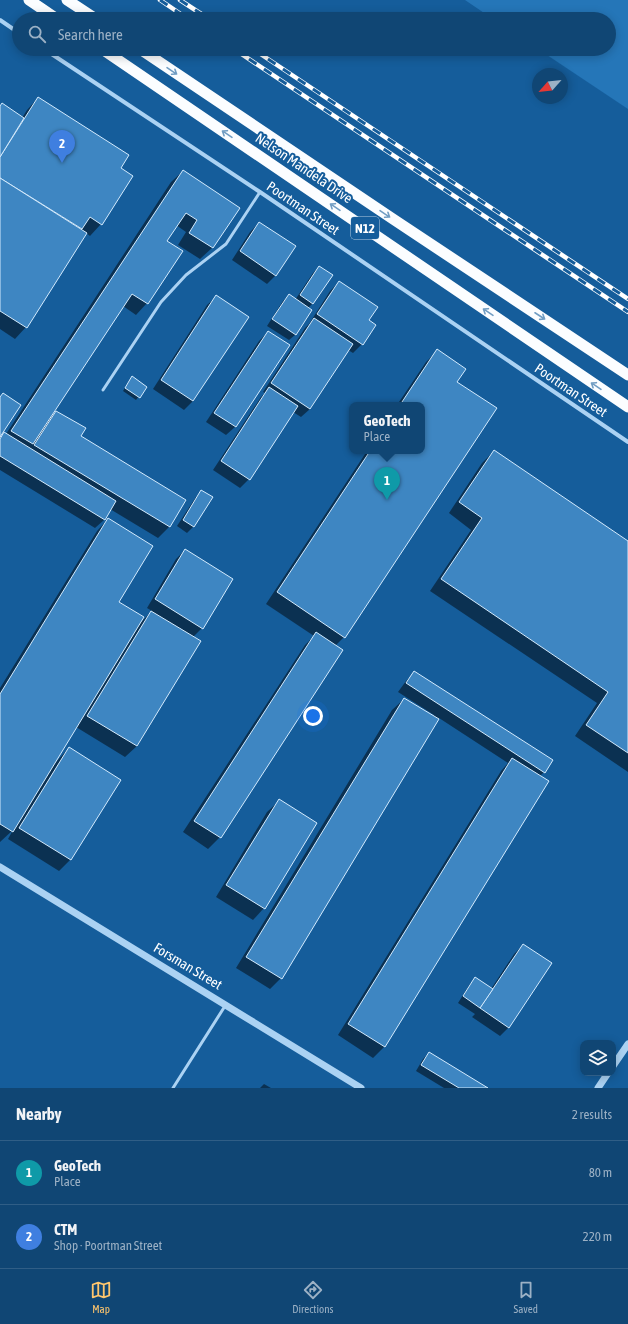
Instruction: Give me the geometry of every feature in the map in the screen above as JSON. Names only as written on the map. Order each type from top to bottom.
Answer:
[{"type":"highway","points":[[29,0],[47,12]]},
{"type":"highway","points":[[67,0],[85,12]]},
{"type":"highway","name":"Nelson Mandela Drive","points":[[112,56],[628,407]]},
{"type":"highway","name":"Nelson Mandela Drive","points":[[150,56],[393,220],[628,375]]},
{"type":"street","points":[[0,20],[12,28]]},
{"type":"street","name":"Poortman Street","points":[[55,56],[260,192],[628,442]]},
{"type":"street","name":"Forsman Street","points":[[0,867],[361,1088]]},
{"type":"street","points":[[616,1062],[628,1044]]},
{"type":"street","points":[[598,1088],[606,1076]]},
{"type":"lane","points":[[103,390],[161,302],[186,275],[226,244],[260,192]]},
{"type":"lane","points":[[173,1088],[226,1004]]},
{"type":"shaded area","points":[[465,0],[628,0],[628,109],[548,56],[616,56],[616,12],[483,12]]},
{"type":"building","points":[[38,97],[129,155],[121,168],[133,176],[102,225],[90,217],[82,229],[0,178],[0,157]]},
{"type":"building","points":[[2,103],[24,118],[0,157],[0,106]]},
{"type":"building","points":[[183,170],[240,208],[213,248],[189,233],[197,220],[186,213],[167,241],[183,251],[148,304],[132,294],[33,444],[11,431]]},
{"type":"building","points":[[0,178],[87,233],[27,328],[0,311]]},
{"type":"building","points":[[259,222],[296,246],[276,276],[240,251]]},
{"type":"building","points":[[319,266],[333,275],[313,304],[300,295]]},
{"type":"building","points":[[339,281],[378,307],[369,320],[376,325],[363,345],[317,314]]},
{"type":"building","points":[[289,294],[312,310],[296,335],[272,319]]},
{"type":"building","points":[[216,295],[249,317],[193,401],[161,380]]},
{"type":"building","points":[[314,318],[353,344],[310,409],[271,383]]},
{"type":"building","points":[[268,331],[290,345],[236,427],[214,413]]},
{"type":"building","points":[[437,349],[466,369],[457,382],[497,408],[345,638],[277,592],[368,454],[425,454],[425,402],[402,402]]},
{"type":"building","points":[[132,376],[147,387],[140,398],[125,388]]},
{"type":"building","points":[[269,387],[298,406],[250,480],[221,461]]},
{"type":"building","points":[[3,393],[21,405],[0,437],[0,397]]},
{"type":"building","points":[[56,411],[86,428],[81,436],[186,500],[170,527],[34,445]]},
{"type":"building","points":[[4,432],[116,501],[105,520],[0,456],[0,439]]},
{"type":"building","points":[[494,450],[628,541],[628,753],[586,725],[608,692],[441,579],[482,518],[459,502]]},
{"type":"building","points":[[201,490],[213,497],[194,527],[183,520]]},
{"type":"building","points":[[108,518],[153,546],[119,602],[144,617],[13,832],[0,824],[0,694]]},
{"type":"building","points":[[185,549],[233,579],[203,629],[155,599]]},
{"type":"building","points":[[151,611],[201,641],[137,746],[87,716]]},
{"type":"building","points":[[316,632],[343,650],[221,838],[194,821]]},
{"type":"building","points":[[414,671],[553,760],[545,773],[406,683]]},
{"type":"building","points":[[404,698],[439,719],[282,979],[246,957]]},
{"type":"building","points":[[69,747],[121,780],[71,860],[19,828]]},
{"type":"building","points":[[512,758],[549,781],[385,1047],[348,1024]]},
{"type":"building","points":[[279,799],[317,823],[265,909],[226,885]]},
{"type":"building","points":[[523,944],[552,963],[509,1028],[480,1008]]},
{"type":"building","points":[[475,977],[493,989],[480,1008],[463,996]]},
{"type":"building","points":[[429,1052],[488,1088],[459,1088],[421,1065]]},
{"type":"railway","points":[[160,0],[178,12]]},
{"type":"railway","points":[[180,0],[198,12]]},
{"type":"railway","points":[[244,56],[628,312]]},
{"type":"railway","points":[[264,56],[628,299]]},
{"type":"place","name":"CTM","points":[[62,163]]},
{"type":"place","name":"GeoTech","points":[[387,500]]}]
